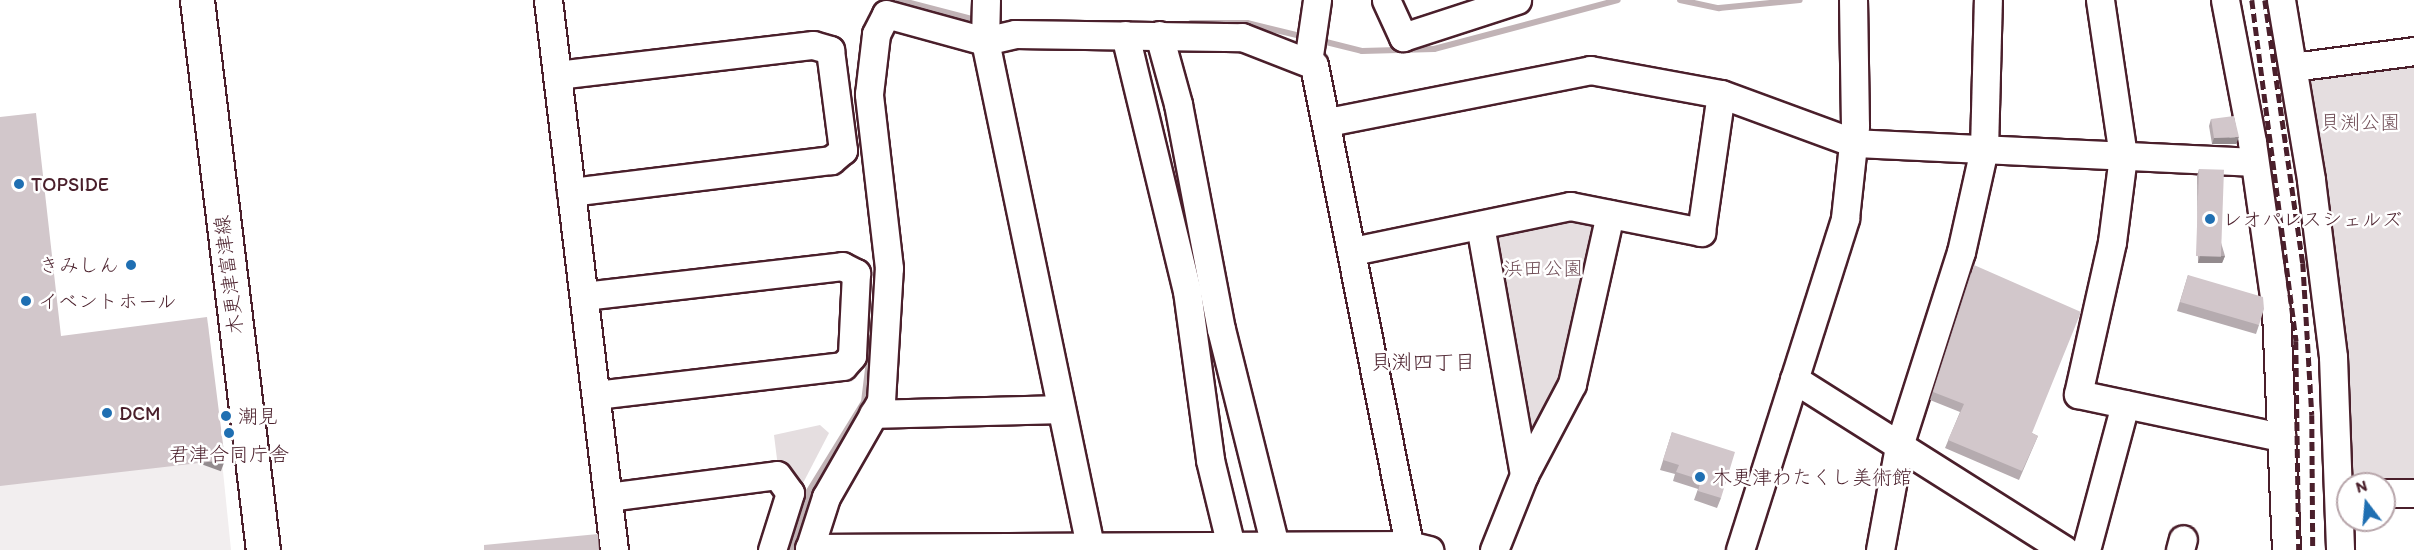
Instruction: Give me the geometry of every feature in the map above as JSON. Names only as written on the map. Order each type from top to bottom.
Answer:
[{"type":"main road","name":"木更津富津線","points":[[197,0],[263,550]]},
{"type":"street","points":[[548,0],[614,550]]},
{"type":"street","points":[[986,0],[985,41],[1090,546]]},
{"type":"street","points":[[1308,62],[1317,0]]},
{"type":"street","points":[[1386,0],[1403,37],[1454,10],[1515,0]]},
{"type":"street","points":[[1740,550],[1845,218],[1854,142],[1852,0]]},
{"type":"street","points":[[1880,550],[1899,446],[1960,252],[1984,149],[1988,0]]},
{"type":"street","points":[[2100,0],[2124,156],[2112,242],[2078,394],[2282,437]]},
{"type":"street","points":[[2225,0],[2276,311],[2286,550]]},
{"type":"street","points":[[2281,0],[2293,67],[2333,357],[2342,472]]},
{"type":"street","points":[[886,14],[985,41],[1015,34],[1125,35],[1242,37],[1314,65],[1419,548],[1090,546],[809,549],[826,497],[881,401],[889,268],[869,94],[876,33],[886,14]]},
{"type":"street","points":[[1125,35],[1187,291],[1210,460],[1232,548]]},
{"type":"street","points":[[1159,35],[1178,104],[1221,329],[1276,548]]},
{"type":"street","points":[[558,75],[813,45],[830,50],[843,150],[831,160],[571,192]]},
{"type":"street","points":[[2293,67],[2414,51]]},
{"type":"street","points":[[1328,122],[1590,70],[1721,94],[1854,142],[2253,162]]},
{"type":"street","points":[[1353,251],[1570,206],[1701,232],[1721,94]]},
{"type":"street","points":[[1494,550],[1524,475],[1572,384],[1610,214]]},
{"type":"street","points":[[1480,225],[1524,475]]},
{"type":"street","points":[[584,296],[842,266],[856,273],[852,356],[843,366],[597,395]]},
{"type":"street","points":[[1794,379],[2065,550]]},
{"type":"street","points":[[2086,550],[2125,404]]},
{"type":"street","points":[[873,414],[1060,409]]},
{"type":"street","points":[[608,498],[777,475],[790,493],[772,550]]},
{"type":"street","points":[[2396,493],[2414,494]]},
{"type":"street","points":[[2340,550],[2341,532]]},
{"type":"shaded area","name":"DCM","points":[[208,323],[231,550],[0,550],[0,349]]},
{"type":"green space","name":"貝渕公園","points":[[2414,58],[2414,484],[2396,483],[2396,472],[2346,472],[2298,72]]},
{"type":"green space","name":"浜田公園","points":[[1569,214],[1595,219],[1562,386],[1529,441],[1495,231]]},
{"type":"green space","points":[[820,425],[829,433],[801,487],[778,467],[774,435]]},
{"type":"building","name":"DCM","points":[[36,113],[61,336],[207,317],[225,460],[0,486],[0,117]]},
{"type":"building","points":[[2234,116],[2239,137],[2214,138],[2211,119]]},
{"type":"building","name":"レオパレスシェルズ","points":[[2199,169],[2224,170],[2221,257],[2196,256]]},
{"type":"building","points":[[1974,265],[2081,312],[2032,433],[2038,436],[2022,471],[1948,440],[1964,404],[1933,392]]},
{"type":"building","points":[[2188,275],[2263,297],[2264,309],[2259,325],[2180,302]]},
{"type":"building","name":"木更津わたくし美術館","points":[[1672,432],[1735,452],[1721,498],[1698,491],[1701,480],[1676,472],[1679,465],[1663,460]]},
{"type":"building","points":[[598,534],[599,550],[484,550],[484,545]]},
{"type":"waterway","points":[[899,0],[980,21]]},
{"type":"waterway","points":[[1318,40],[1362,51],[1434,49],[1618,0]]},
{"type":"waterway","points":[[1680,0],[1719,8],[1800,0]]},
{"type":"waterway","points":[[1191,23],[1247,23],[1305,37]]},
{"type":"waterway","points":[[792,550],[809,491],[864,402],[872,336]]},
{"type":"railway","points":[[2252,0],[2296,341],[2299,550]]},
{"type":"railway","points":[[2265,0],[2303,263],[2312,415],[2313,550]]},
{"type":"place","name":"TOPSIDE","points":[[19,184]]},
{"type":"place","name":"レオパレスシェルズ","points":[[2210,219]]},
{"type":"place","name":"きみしん","points":[[131,265]]},
{"type":"place","name":"イベントホール","points":[[26,301]]},
{"type":"place","name":"DCM","points":[[107,413]]},
{"type":"place","name":"潮見","points":[[226,416]]},
{"type":"place","name":"君津合同庁舎","points":[[229,433]]},
{"type":"place","name":"木更津わたくし美術館","points":[[1700,477]]},
{"type":"district","name":"貝渕四丁目","points":[[1423,362]]}]
